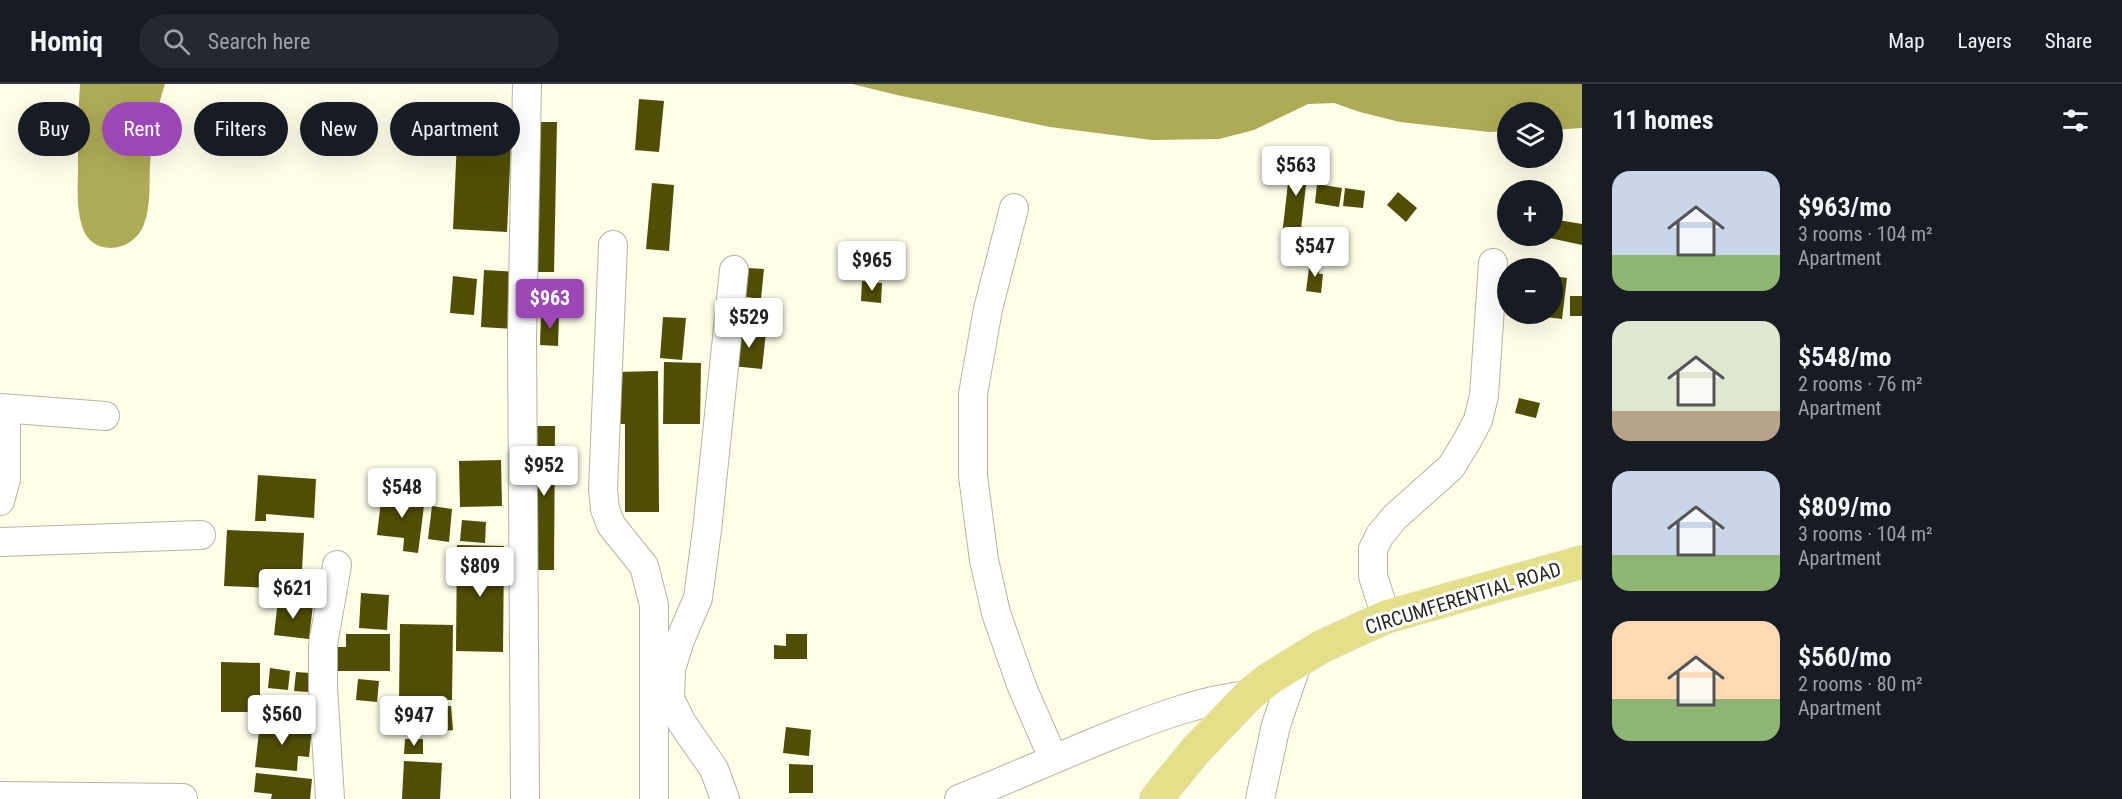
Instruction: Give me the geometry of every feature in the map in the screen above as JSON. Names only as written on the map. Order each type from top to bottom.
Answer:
[{"type":"main road","name":"CIRCUMFERENTIAL ROAD","points":[[1156,799],[1196,750],[1249,695],[1269,679],[1321,647],[1386,617],[1582,562]]},
{"type":"street","points":[[525,799],[522,338],[527,84]]},
{"type":"street","points":[[1014,208],[988,309],[973,394],[973,476],[984,560],[996,613],[1022,687],[1053,758]]},
{"type":"street","points":[[613,245],[603,490],[605,509],[611,525],[644,566],[654,605],[654,799]]},
{"type":"street","points":[[1386,617],[1373,576],[1373,549],[1380,535],[1395,517],[1451,467],[1478,420],[1484,396],[1493,263]]},
{"type":"street","points":[[725,799],[714,769],[686,730],[670,699],[671,669],[680,640],[698,598],[734,270]]},
{"type":"street","points":[[0,501],[6,479],[3,409],[105,416]]},
{"type":"street","points":[[0,542],[201,535]]},
{"type":"street","points":[[330,799],[323,687],[323,645],[337,565]]},
{"type":"street","points":[[1260,799],[1275,725],[1298,661]]},
{"type":"street","points":[[959,799],[1053,758],[1160,716],[1224,698],[1249,695]]},
{"type":"street","points":[[0,796],[183,798]]},
{"type":"shaded area","points":[[80,84],[165,84],[160,102],[102,102],[102,156],[151,156],[149,202],[144,224],[139,234],[122,246],[103,247],[94,243],[82,226],[78,204],[78,156],[90,156],[90,102],[79,102]]},
{"type":"shaded area","points":[[852,84],[1582,84],[1582,128],[1563,129],[1563,102],[1497,102],[1497,132],[1489,132],[1400,122],[1334,103],[1308,104],[1254,130],[1219,139],[1152,140],[1050,127]]},
{"type":"building","points":[[639,99],[664,101],[659,152],[635,150]]},
{"type":"building","points":[[540,122],[557,122],[554,272],[537,272]]},
{"type":"building","points":[[456,156],[510,156],[507,232],[453,229]]},
{"type":"building","points":[[1291,156],[1309,158],[1300,238],[1282,236]]},
{"type":"building","points":[[652,183],[674,185],[669,251],[646,249]]},
{"type":"building","points":[[1317,184],[1342,188],[1339,207],[1315,203]]},
{"type":"building","points":[[1345,188],[1365,191],[1363,208],[1343,206]]},
{"type":"building","points":[[1398,192],[1417,208],[1406,222],[1387,205]]},
{"type":"building","points":[[1563,221],[1582,224],[1582,245],[1563,241]]},
{"type":"building","points":[[1310,261],[1320,262],[1319,274],[1323,274],[1321,293],[1306,291]]},
{"type":"building","points":[[748,268],[764,269],[761,299],[746,297]]},
{"type":"building","points":[[484,270],[517,272],[514,329],[481,327]]},
{"type":"building","points":[[453,276],[477,279],[474,315],[450,313]]},
{"type":"building","points":[[1563,277],[1567,278],[1563,311]]},
{"type":"building","points":[[862,281],[882,283],[881,303],[861,301]]},
{"type":"building","points":[[1570,296],[1582,296],[1582,316],[1570,316]]},
{"type":"building","points":[[541,315],[559,316],[558,346],[540,345]]},
{"type":"building","points":[[663,317],[686,318],[682,360],[660,358]]},
{"type":"building","points":[[735,329],[766,332],[762,369],[732,366]]},
{"type":"building","points":[[664,362],[701,363],[700,424],[663,424]]},
{"type":"building","points":[[658,371],[659,512],[625,512],[625,424],[616,424],[616,372]]},
{"type":"building","points":[[1519,398],[1540,403],[1536,418],[1515,413]]},
{"type":"building","points":[[533,426],[555,426],[554,570],[533,570]]},
{"type":"building","points":[[501,460],[502,506],[460,507],[459,461]]},
{"type":"building","points":[[258,475],[316,479],[314,518],[266,514],[266,521],[255,521]]},
{"type":"building","points":[[382,492],[425,498],[418,553],[403,551],[404,538],[377,535]]},
{"type":"building","points":[[432,506],[452,509],[449,542],[428,539]]},
{"type":"building","points":[[462,520],[486,522],[485,543],[460,541]]},
{"type":"building","points":[[227,530],[304,533],[301,589],[224,586]]},
{"type":"building","points":[[457,545],[504,546],[503,652],[456,651]]},
{"type":"building","points":[[361,593],[389,595],[387,630],[359,628]]},
{"type":"building","points":[[278,600],[313,605],[309,639],[274,635]]},
{"type":"building","points":[[400,624],[453,625],[452,700],[399,699]]},
{"type":"building","points":[[346,634],[390,634],[390,671],[338,671],[338,647],[346,647]]},
{"type":"building","points":[[786,634],[807,634],[807,659],[774,659],[774,645],[786,646]]},
{"type":"building","points":[[221,662],[260,663],[260,712],[221,712]]},
{"type":"building","points":[[270,668],[290,671],[288,690],[268,688]]},
{"type":"building","points":[[296,672],[310,673],[308,692],[294,691]]},
{"type":"building","points":[[358,679],[379,681],[377,702],[356,700]]},
{"type":"building","points":[[451,706],[453,730],[435,732],[433,707]]},
{"type":"building","points":[[260,723],[312,728],[309,757],[298,756],[297,771],[255,767]]},
{"type":"building","points":[[786,727],[811,730],[809,756],[783,753]]},
{"type":"building","points":[[405,739],[423,739],[423,754],[404,754]]},
{"type":"building","points":[[404,761],[442,763],[440,799],[402,799]]},
{"type":"building","points":[[789,764],[813,765],[813,793],[789,793]]},
{"type":"building","points":[[256,773],[312,779],[310,799],[271,799],[272,794],[254,792]]}]
